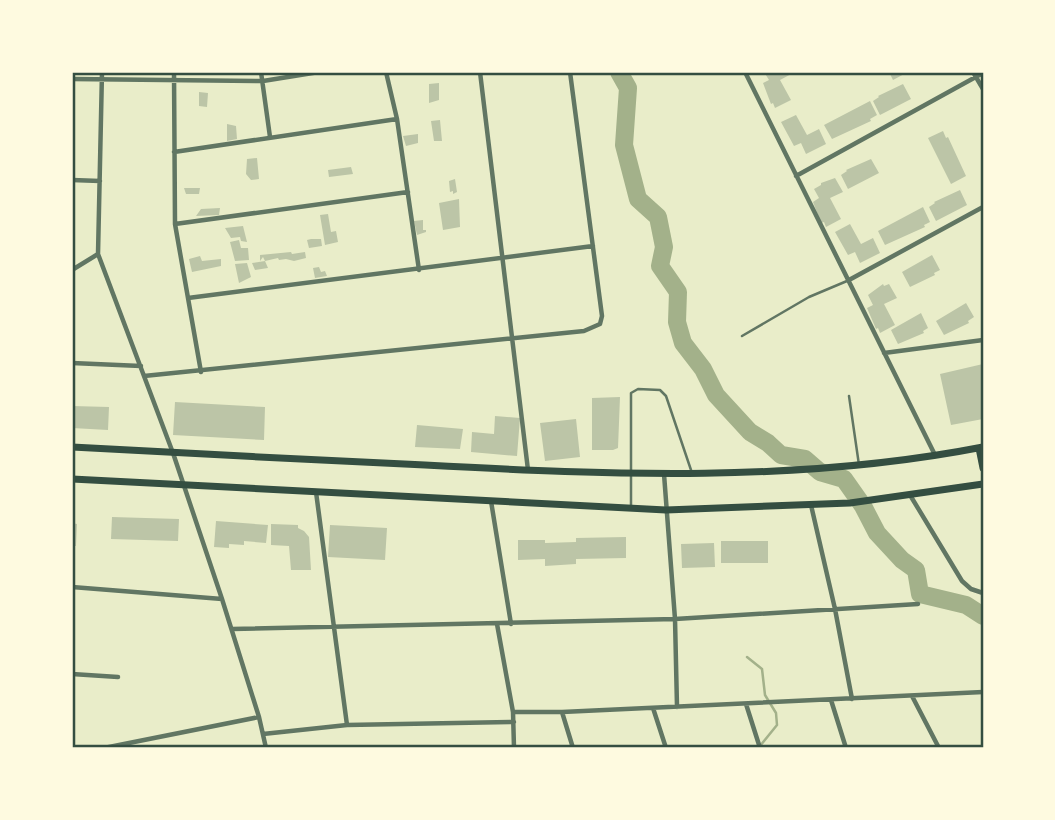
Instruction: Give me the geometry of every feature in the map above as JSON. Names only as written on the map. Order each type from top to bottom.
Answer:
[{"type":"main road","points":[[72,447],[528,472],[631,473],[814,470],[981,447],[983,468]]},
{"type":"main road","points":[[72,480],[666,510],[850,503],[983,484]]},
{"type":"street","points":[[102,72],[98,254],[173,453],[232,629],[266,748]]},
{"type":"street","points":[[174,72],[175,224],[201,372]]},
{"type":"street","points":[[261,72],[270,137]]},
{"type":"street","points":[[72,79],[263,81],[319,72]]},
{"type":"street","points":[[386,72],[397,118],[419,270]]},
{"type":"street","points":[[480,72],[528,472]]},
{"type":"street","points":[[144,376],[584,331],[600,324],[602,316],[594,246],[570,72]]},
{"type":"street","points":[[745,72],[935,455]]},
{"type":"street","points":[[796,176],[975,74],[983,72]]},
{"type":"street","points":[[975,74],[983,89]]},
{"type":"street","points":[[174,152],[397,118]]},
{"type":"street","points":[[72,180],[100,181]]},
{"type":"street","points":[[175,224],[408,192]]},
{"type":"street","points":[[848,281],[983,207]]},
{"type":"street","points":[[188,298],[594,246]]},
{"type":"street","points":[[72,270],[98,254]]},
{"type":"street","points":[[884,353],[983,340]]},
{"type":"street","points":[[72,363],[141,366]]},
{"type":"street","points":[[664,473],[675,618],[677,707]]},
{"type":"street","points":[[316,492],[347,725]]},
{"type":"street","points":[[910,494],[962,581],[971,589],[983,593]]},
{"type":"street","points":[[491,501],[511,624]]},
{"type":"street","points":[[811,505],[852,699]]},
{"type":"street","points":[[72,587],[222,599]]},
{"type":"street","points":[[232,629],[511,624],[918,604]]},
{"type":"street","points":[[497,624],[513,712],[514,748]]},
{"type":"street","points":[[72,674],[118,677]]},
{"type":"street","points":[[513,712],[746,704],[983,691]]},
{"type":"street","points":[[912,696],[939,748]]},
{"type":"street","points":[[831,700],[846,748]]},
{"type":"street","points":[[746,704],[760,748]]},
{"type":"street","points":[[653,708],[666,748]]},
{"type":"street","points":[[562,712],[573,748]]},
{"type":"street","points":[[104,748],[259,718]]},
{"type":"street","points":[[263,734],[347,725],[514,722]]},
{"type":"lane","points":[[742,336],[809,297],[848,281]]},
{"type":"lane","points":[[631,508],[631,394],[638,389],[660,390],[666,396],[692,473]]},
{"type":"lane","points":[[849,396],[859,465]]},
{"type":"building","points":[[764,72],[795,72],[780,80],[791,100],[775,108],[773,103],[771,104],[763,83],[769,80]]},
{"type":"building","points":[[889,72],[908,72],[893,80]]},
{"type":"building","points":[[439,83],[439,100],[429,103],[429,84]]},
{"type":"building","points":[[903,84],[911,99],[880,115],[873,101]]},
{"type":"building","points":[[199,92],[208,93],[207,107],[199,106]]},
{"type":"building","points":[[870,101],[877,115],[870,119],[871,121],[832,139],[824,125]]},
{"type":"building","points":[[796,115],[807,135],[819,129],[826,144],[806,154],[801,143],[794,146],[781,122]]},
{"type":"building","points":[[440,120],[442,141],[434,141],[431,121]]},
{"type":"building","points":[[227,124],[236,126],[237,139],[227,141]]},
{"type":"building","points":[[943,131],[966,176],[951,184],[928,138]]},
{"type":"building","points":[[418,134],[418,143],[406,146],[403,136]]},
{"type":"building","points":[[257,158],[259,179],[251,180],[246,174],[247,159]]},
{"type":"building","points":[[871,159],[879,173],[848,189],[841,175]]},
{"type":"building","points":[[351,167],[353,174],[329,177],[328,170]]},
{"type":"building","points":[[835,178],[843,192],[830,198],[841,219],[826,227],[824,222],[821,223],[813,202],[819,198],[814,189]]},
{"type":"building","points":[[455,179],[457,192],[453,194],[453,191],[450,192],[449,181]]},
{"type":"building","points":[[184,188],[200,188],[199,194],[186,194]]},
{"type":"building","points":[[960,190],[967,205],[936,221],[929,207]]},
{"type":"building","points":[[459,199],[460,227],[443,230],[439,203]]},
{"type":"building","points":[[923,207],[930,222],[924,225],[925,227],[885,245],[878,231]]},
{"type":"building","points":[[220,208],[219,215],[196,216],[201,209]]},
{"type":"building","points":[[328,214],[331,232],[336,231],[338,242],[325,245],[320,215]]},
{"type":"building","points":[[423,220],[423,230],[426,232],[417,235],[414,221]]},
{"type":"building","points":[[850,224],[861,244],[873,238],[880,253],[860,263],[855,252],[848,255],[835,232]]},
{"type":"building","points":[[243,226],[247,242],[241,241],[240,237],[231,238],[225,228]]},
{"type":"building","points":[[321,239],[322,246],[309,248],[307,240]]},
{"type":"building","points":[[239,240],[241,248],[248,248],[249,260],[235,261],[230,242]]},
{"type":"building","points":[[305,252],[306,258],[294,261],[278,258],[265,261],[263,257],[260,261],[260,255]]},
{"type":"building","points":[[932,255],[940,270],[910,287],[902,272]]},
{"type":"building","points":[[200,256],[202,261],[221,259],[221,266],[192,272],[189,259]]},
{"type":"building","points":[[265,261],[268,268],[255,270],[252,263]]},
{"type":"building","points":[[247,263],[251,277],[239,283],[235,264]]},
{"type":"building","points":[[319,267],[327,276],[315,278],[313,268]]},
{"type":"building","points":[[883,284],[889,284],[897,298],[884,304],[895,325],[880,333],[867,308],[873,305],[868,295]]},
{"type":"building","points":[[966,303],[974,317],[969,323],[944,335],[936,321]]},
{"type":"building","points":[[921,313],[928,328],[924,333],[898,344],[891,330]]},
{"type":"building","points":[[983,364],[983,419],[951,425],[940,374]]},
{"type":"building","points":[[620,397],[618,448],[592,450],[592,398]]},
{"type":"building","points":[[175,402],[265,407],[264,440],[173,435]]},
{"type":"building","points":[[72,406],[109,407],[108,430],[72,428]]},
{"type":"building","points":[[495,416],[520,418],[517,456],[471,452],[472,432],[494,434]]},
{"type":"building","points":[[576,419],[580,457],[545,461],[540,423]]},
{"type":"building","points":[[417,425],[463,429],[460,449],[415,447]]},
{"type":"building","points":[[112,517],[179,519],[178,541],[111,539]]},
{"type":"building","points":[[216,521],[268,525],[266,543],[244,541],[244,545],[229,544],[229,548],[214,547]]},
{"type":"building","points":[[72,523],[77,524],[76,546],[72,546]]},
{"type":"building","points":[[271,524],[298,525],[298,528],[304,531],[309,537],[311,570],[291,570],[289,546],[271,545]]},
{"type":"building","points":[[330,525],[387,528],[385,560],[328,557]]},
{"type":"building","points":[[626,537],[626,558],[576,559],[576,564],[545,566],[545,559],[518,560],[518,540],[545,540],[545,543],[576,542],[576,538]]},
{"type":"building","points":[[721,541],[768,541],[768,563],[721,563]]},
{"type":"building","points":[[714,543],[715,567],[682,568],[681,544]]},
{"type":"waterway","points":[[619,72],[628,88],[624,145],[638,199],[658,217],[664,247],[660,266],[678,292],[677,322],[683,343],[703,369],[716,395],[750,432],[781,455],[805,459],[820,472],[844,479],[863,506],[877,533],[902,560],[916,570],[920,594],[966,605],[983,616]]},
{"type":"waterway","points":[[747,657],[762,669],[765,695],[776,713],[777,725],[760,746]]}]
